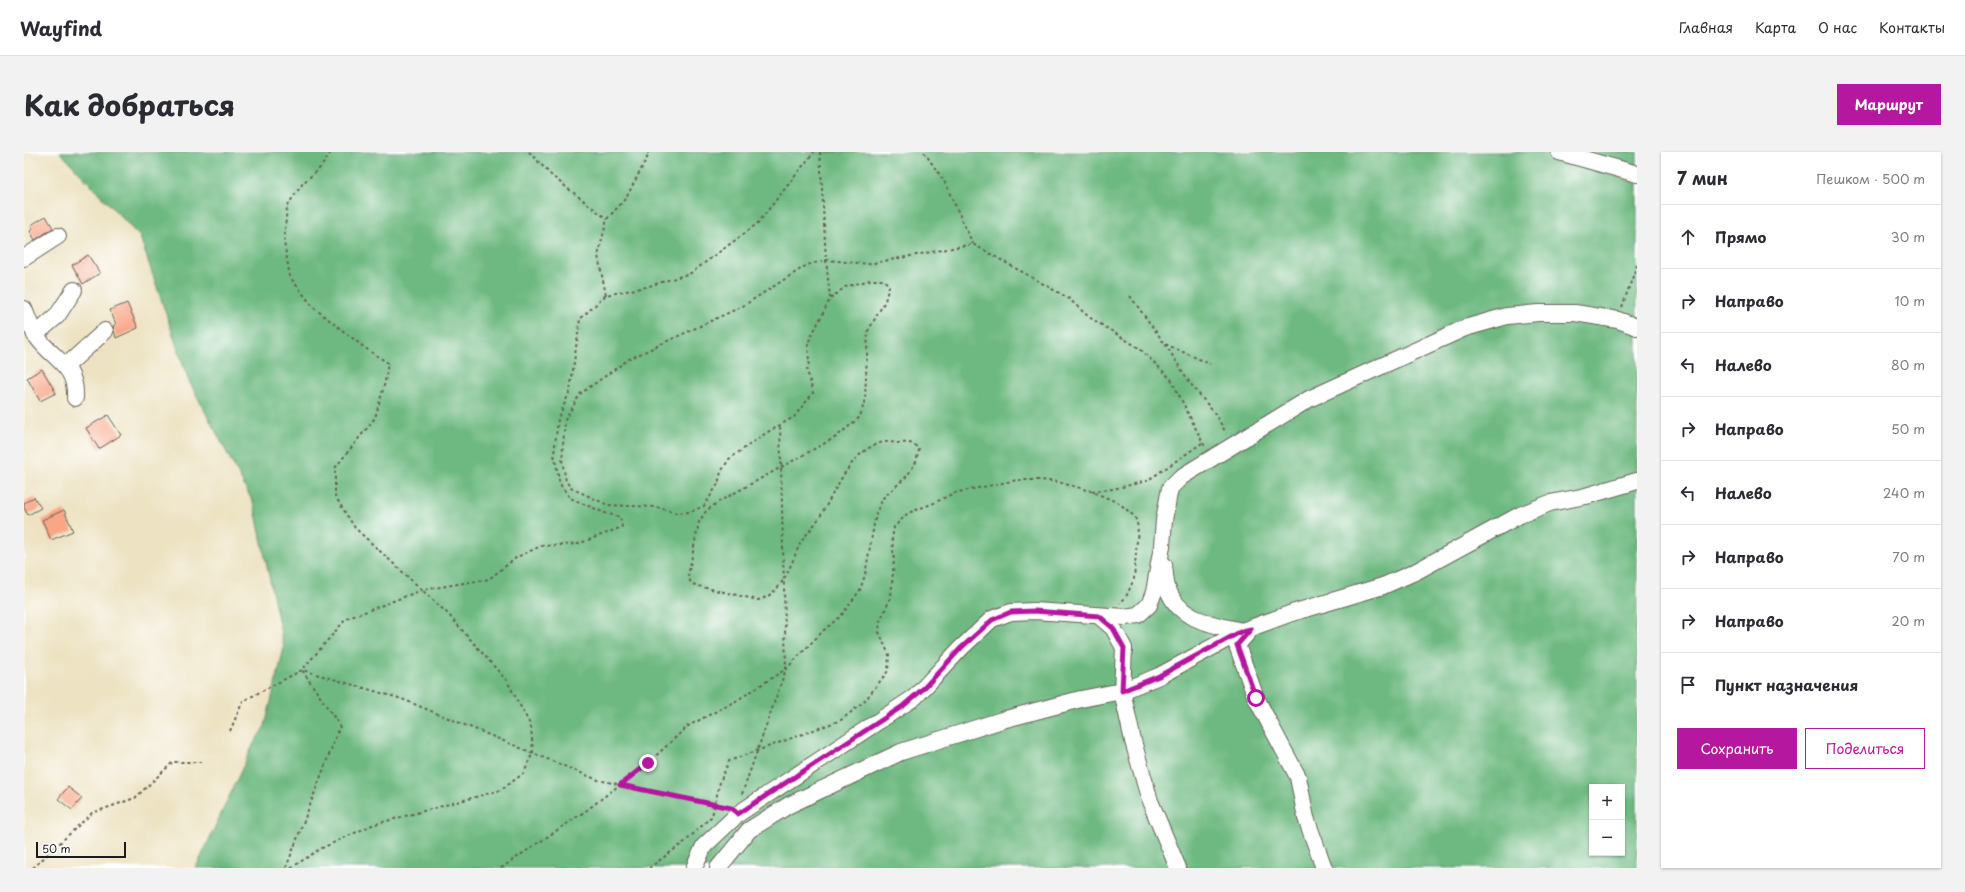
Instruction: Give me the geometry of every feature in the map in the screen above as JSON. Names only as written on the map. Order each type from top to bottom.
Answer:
[{"type":"street","points":[[1559,152],[1637,174]]},
{"type":"street","points":[[24,258],[58,236]]},
{"type":"street","points":[[35,336],[56,316],[74,290]]},
{"type":"street","points":[[24,309],[35,336],[66,366],[74,378],[76,388],[75,398]]},
{"type":"street","points":[[694,868],[704,846],[738,814],[915,697],[961,648],[992,620],[1011,612],[1034,611],[1125,617],[1138,615],[1149,606],[1154,592],[1170,488],[1181,477],[1309,399],[1465,328],[1507,316],[1538,313],[1575,313],[1618,320],[1637,327]]},
{"type":"street","points":[[66,366],[105,331]]},
{"type":"street","points":[[718,868],[749,830],[789,805],[901,752],[1002,720],[1081,699],[1122,691],[1159,676],[1246,630],[1292,612],[1383,586],[1409,575],[1520,515],[1550,503],[1600,492],[1637,481]]},
{"type":"street","points":[[1162,546],[1166,586],[1172,599],[1180,609],[1193,619],[1246,630]]},
{"type":"street","points":[[1099,616],[1113,628],[1124,648],[1122,691],[1133,741],[1150,801],[1178,868]]},
{"type":"street","points":[[1246,630],[1237,645],[1256,698],[1298,777],[1306,818],[1324,868]]},
{"type":"path","points":[[291,868],[320,849],[372,825],[501,790],[524,774],[533,752],[531,726],[506,681],[448,614],[354,528],[335,496],[335,468],[375,418],[385,382],[388,363],[365,348],[314,308],[290,277],[284,242],[287,206],[303,183],[321,167],[331,152]]},
{"type":"path","points":[[529,152],[552,176],[607,219]]},
{"type":"path","points":[[606,295],[598,256],[607,219],[626,198],[648,156],[648,152]]},
{"type":"path","points":[[230,731],[244,701],[302,670],[346,619],[422,590],[489,579],[517,557],[541,546],[578,544],[622,527],[620,517],[570,498],[560,484],[554,454],[558,419],[570,391],[580,319],[606,295],[646,287],[691,273],[757,224],[814,152]]},
{"type":"path","points":[[820,152],[826,260],[830,299]]},
{"type":"path","points":[[924,152],[944,181],[972,244],[1068,298],[1089,317],[1139,348],[1172,379],[1202,444],[1214,457]]},
{"type":"path","points":[[501,868],[587,810],[620,785],[648,763],[688,726],[736,701],[786,669],[825,629],[841,616],[860,590],[866,575],[876,513],[883,498],[906,476],[916,462],[918,450],[916,446],[908,441],[885,442],[868,448],[848,466],[829,498],[822,515],[801,542],[783,582],[768,598],[758,600],[691,583],[688,576],[699,522],[706,511],[720,500],[836,437],[860,417],[863,405],[868,331],[885,301],[889,286],[884,280],[870,280],[845,287],[830,299],[808,343],[809,363],[807,370],[813,394],[794,417],[729,459],[721,472],[718,484],[704,506],[690,512],[677,513],[656,507],[608,505],[571,488],[566,480],[562,460],[565,420],[580,394],[629,359],[743,306],[807,265],[826,260],[869,264],[972,244]]},
{"type":"path","points":[[1618,320],[1637,265]]},
{"type":"path","points":[[1130,296],[1165,344],[1190,383],[1216,415],[1233,444]]},
{"type":"path","points":[[1165,344],[1210,364]]},
{"type":"path","points":[[741,796],[759,749],[786,669],[780,425]]},
{"type":"path","points":[[1091,491],[1113,489],[1147,481],[1202,444]]},
{"type":"path","points":[[649,868],[686,841],[712,816],[720,782],[729,761],[841,720],[864,702],[888,671],[889,655],[879,632],[880,622],[892,597],[894,560],[892,539],[894,527],[908,513],[954,493],[1017,480],[1058,482],[1091,491],[1119,503],[1135,517],[1138,527],[1134,579],[1126,597],[1115,608]]},
{"type":"path","points":[[302,670],[402,699],[598,780],[715,804],[731,808],[738,814]]},
{"type":"path","points":[[286,868],[340,726],[302,670]]},
{"type":"path","points":[[33,868],[92,813],[135,798],[173,762],[201,762]]},
{"type":"green space","points":[[60,152],[1536,152],[1569,160],[1637,183],[1637,868],[196,868],[253,745],[265,726],[284,648],[254,504],[188,379],[140,237]]},
{"type":"green space","points":[[1574,152],[1637,152],[1637,171]]},
{"type":"building","points":[[46,216],[53,228],[35,240],[30,231],[33,229],[31,225]]},
{"type":"building","points":[[88,255],[100,273],[83,284],[72,265]]},
{"type":"building","points":[[127,303],[138,328],[116,338],[113,326],[116,324],[110,310]]},
{"type":"building","points":[[42,369],[56,393],[40,401],[27,378]]},
{"type":"building","points":[[108,415],[121,435],[99,449],[86,428]]},
{"type":"building","points":[[34,497],[41,508],[28,515],[24,508],[24,503]]},
{"type":"building","points":[[64,510],[73,531],[51,540],[42,520]]},
{"type":"building","points":[[68,787],[82,798],[72,810],[58,799]]},
{"type":"route","points":[[648,763],[620,785],[731,808],[738,814],[903,706],[915,697],[961,648],[992,620],[1011,612],[1034,611],[1099,616],[1113,628],[1124,648],[1122,691],[1159,676],[1242,631],[1251,629],[1237,645],[1256,698]]}]
